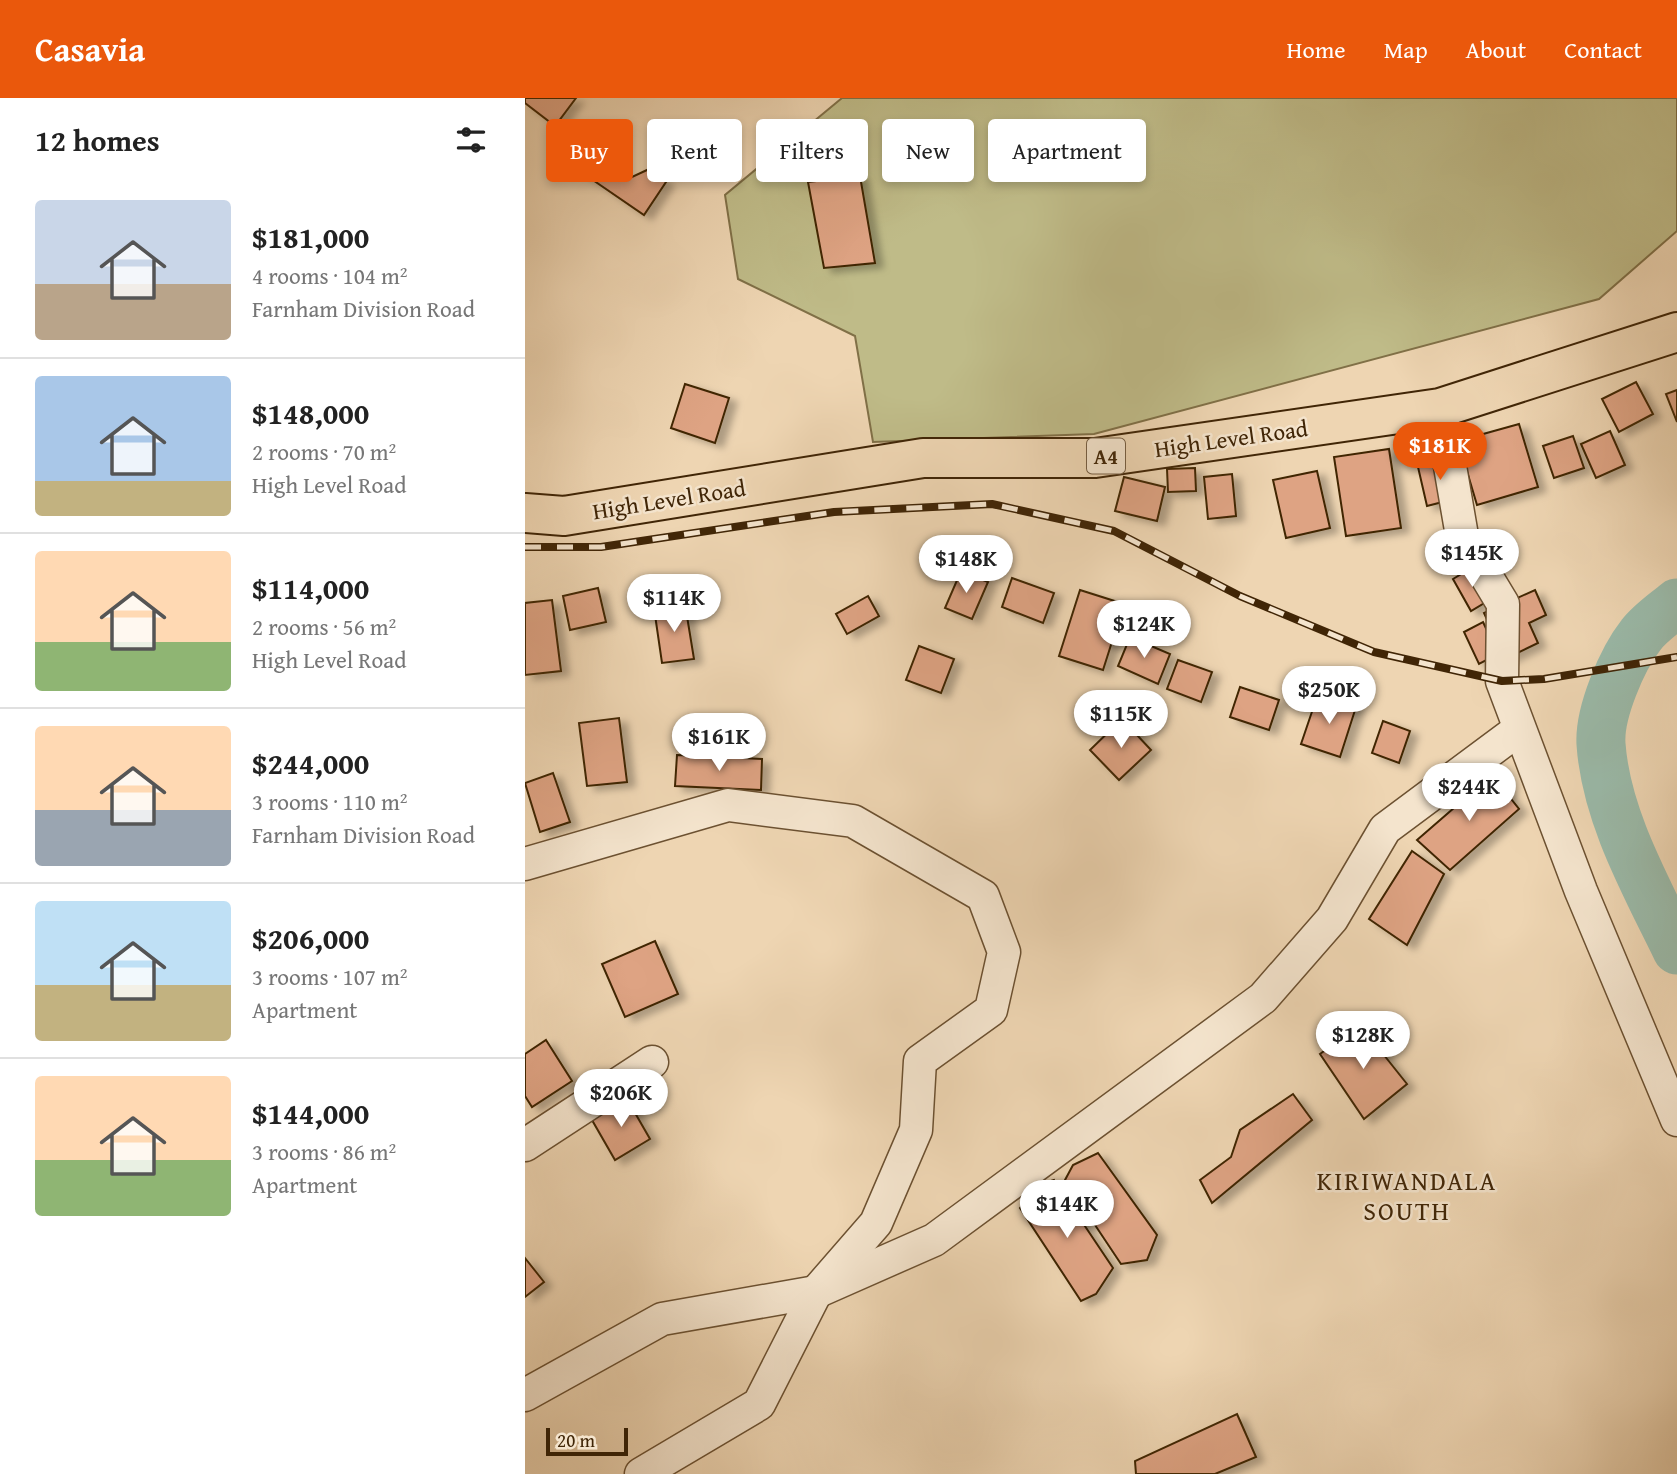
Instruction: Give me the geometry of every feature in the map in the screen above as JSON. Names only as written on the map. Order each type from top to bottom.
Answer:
[{"type":"highway","name":"High Level Road","points":[[525,513],[564,516],[923,457],[1095,458],[1440,408],[1677,332]]},
{"type":"street","points":[[1440,408],[1462,536],[1503,604],[1502,681],[1518,730],[1581,891],[1677,1120]]},
{"type":"street","points":[[530,1384],[662,1319],[816,1292],[934,1240],[1263,999],[1332,919],[1385,829],[1518,730]]},
{"type":"street","points":[[525,863],[728,805],[853,821],[983,896],[1004,952],[991,1010],[920,1061],[916,1130],[876,1223],[816,1292],[759,1404],[641,1474]]},
{"type":"street","points":[[525,1145],[652,1062]]},
{"type":"shaded area","points":[[842,98],[1677,98],[1677,231],[1599,299],[1094,434],[873,442],[855,336],[738,279],[725,195],[756,169],[756,182],[868,182],[868,119],[817,119]]},
{"type":"building","points":[[525,98],[576,98],[560,119],[546,119],[525,103]]},
{"type":"building","points":[[647,170],[647,182],[666,182],[644,215],[596,182],[633,182],[633,177]]},
{"type":"building","points":[[808,182],[861,182],[875,263],[824,268]]},
{"type":"building","points":[[1636,382],[1653,414],[1619,432],[1602,399]]},
{"type":"building","points":[[685,384],[729,398],[715,443],[671,428]]},
{"type":"building","points":[[1677,390],[1677,422],[1666,394]]},
{"type":"building","points":[[1519,424],[1538,487],[1477,505],[1458,441]]},
{"type":"building","points":[[1610,431],[1625,465],[1596,478],[1581,444]]},
{"type":"building","points":[[1573,436],[1584,468],[1554,478],[1543,446]]},
{"type":"building","points":[[1389,449],[1401,528],[1346,536],[1334,457]]},
{"type":"building","points":[[1452,459],[1462,497],[1427,506],[1418,467]]},
{"type":"building","points":[[1195,468],[1196,491],[1168,492],[1167,469]]},
{"type":"building","points":[[1317,471],[1330,528],[1286,538],[1273,480]]},
{"type":"building","points":[[1232,474],[1236,516],[1208,519],[1204,477]]},
{"type":"building","points":[[1124,477],[1165,487],[1157,521],[1115,511]]},
{"type":"building","points":[[1473,567],[1491,599],[1471,611],[1453,579]]},
{"type":"building","points":[[961,571],[988,582],[972,619],[945,608]]},
{"type":"building","points":[[1012,578],[1054,593],[1043,623],[1002,607]]},
{"type":"building","points":[[598,588],[606,622],[570,630],[563,596]]},
{"type":"building","points":[[1080,590],[1124,604],[1103,670],[1059,656]]},
{"type":"building","points":[[1535,590],[1546,615],[1529,623],[1538,643],[1505,659],[1484,613]]},
{"type":"building","points":[[868,596],[879,616],[847,634],[836,614]]},
{"type":"building","points":[[552,600],[561,671],[525,675],[525,603]]},
{"type":"building","points":[[685,604],[694,659],[662,663],[654,608]]},
{"type":"building","points":[[1483,622],[1498,654],[1479,664],[1464,632]]},
{"type":"building","points":[[1130,637],[1170,654],[1158,684],[1118,666]]},
{"type":"building","points":[[919,646],[954,659],[941,693],[906,680]]},
{"type":"building","points":[[1178,660],[1212,672],[1201,702],[1167,689]]},
{"type":"building","points":[[1240,687],[1279,700],[1269,730],[1230,717]]},
{"type":"building","points":[[1318,694],[1356,707],[1340,757],[1301,744]]},
{"type":"building","points":[[619,718],[627,782],[587,786],[579,723]]},
{"type":"building","points":[[1122,719],[1151,750],[1119,780],[1090,750]]},
{"type":"building","points":[[1383,721],[1410,731],[1399,763],[1372,753]]},
{"type":"building","points":[[677,755],[762,759],[761,790],[675,786]]},
{"type":"building","points":[[553,773],[570,822],[540,832],[525,783]]},
{"type":"building","points":[[1492,775],[1519,809],[1450,870],[1417,840]]},
{"type":"building","points":[[1412,851],[1444,874],[1407,945],[1369,919]]},
{"type":"building","points":[[655,941],[678,994],[625,1017],[602,964]]},
{"type":"building","points":[[1360,1025],[1407,1084],[1364,1119],[1320,1054]]},
{"type":"building","points":[[546,1040],[572,1081],[532,1107],[525,1096],[525,1054]]},
{"type":"building","points":[[1293,1094],[1312,1120],[1212,1203],[1200,1180],[1231,1157],[1240,1130]]},
{"type":"building","points":[[627,1099],[650,1139],[615,1160],[592,1120]]},
{"type":"building","points":[[1098,1153],[1157,1235],[1147,1260],[1121,1264],[1065,1180],[1073,1165]]},
{"type":"building","points":[[1054,1180],[1113,1268],[1096,1294],[1081,1301],[1020,1208],[1038,1185]]},
{"type":"building","points":[[525,1258],[544,1282],[525,1297]]},
{"type":"building","points":[[1237,1414],[1256,1457],[1215,1474],[1136,1474],[1135,1461]]},
{"type":"waterway","points":[[1677,603],[1653,622],[1626,658],[1613,687],[1601,731],[1604,771],[1619,824],[1677,950]]},
{"type":"railway","points":[[525,547],[601,547],[834,512],[992,504],[1114,531],[1240,596],[1374,652],[1502,681],[1544,679],[1677,657]]},
{"type":"district","name":"KIRIWANDALA SOUTH","points":[[1407,1195]]}]
